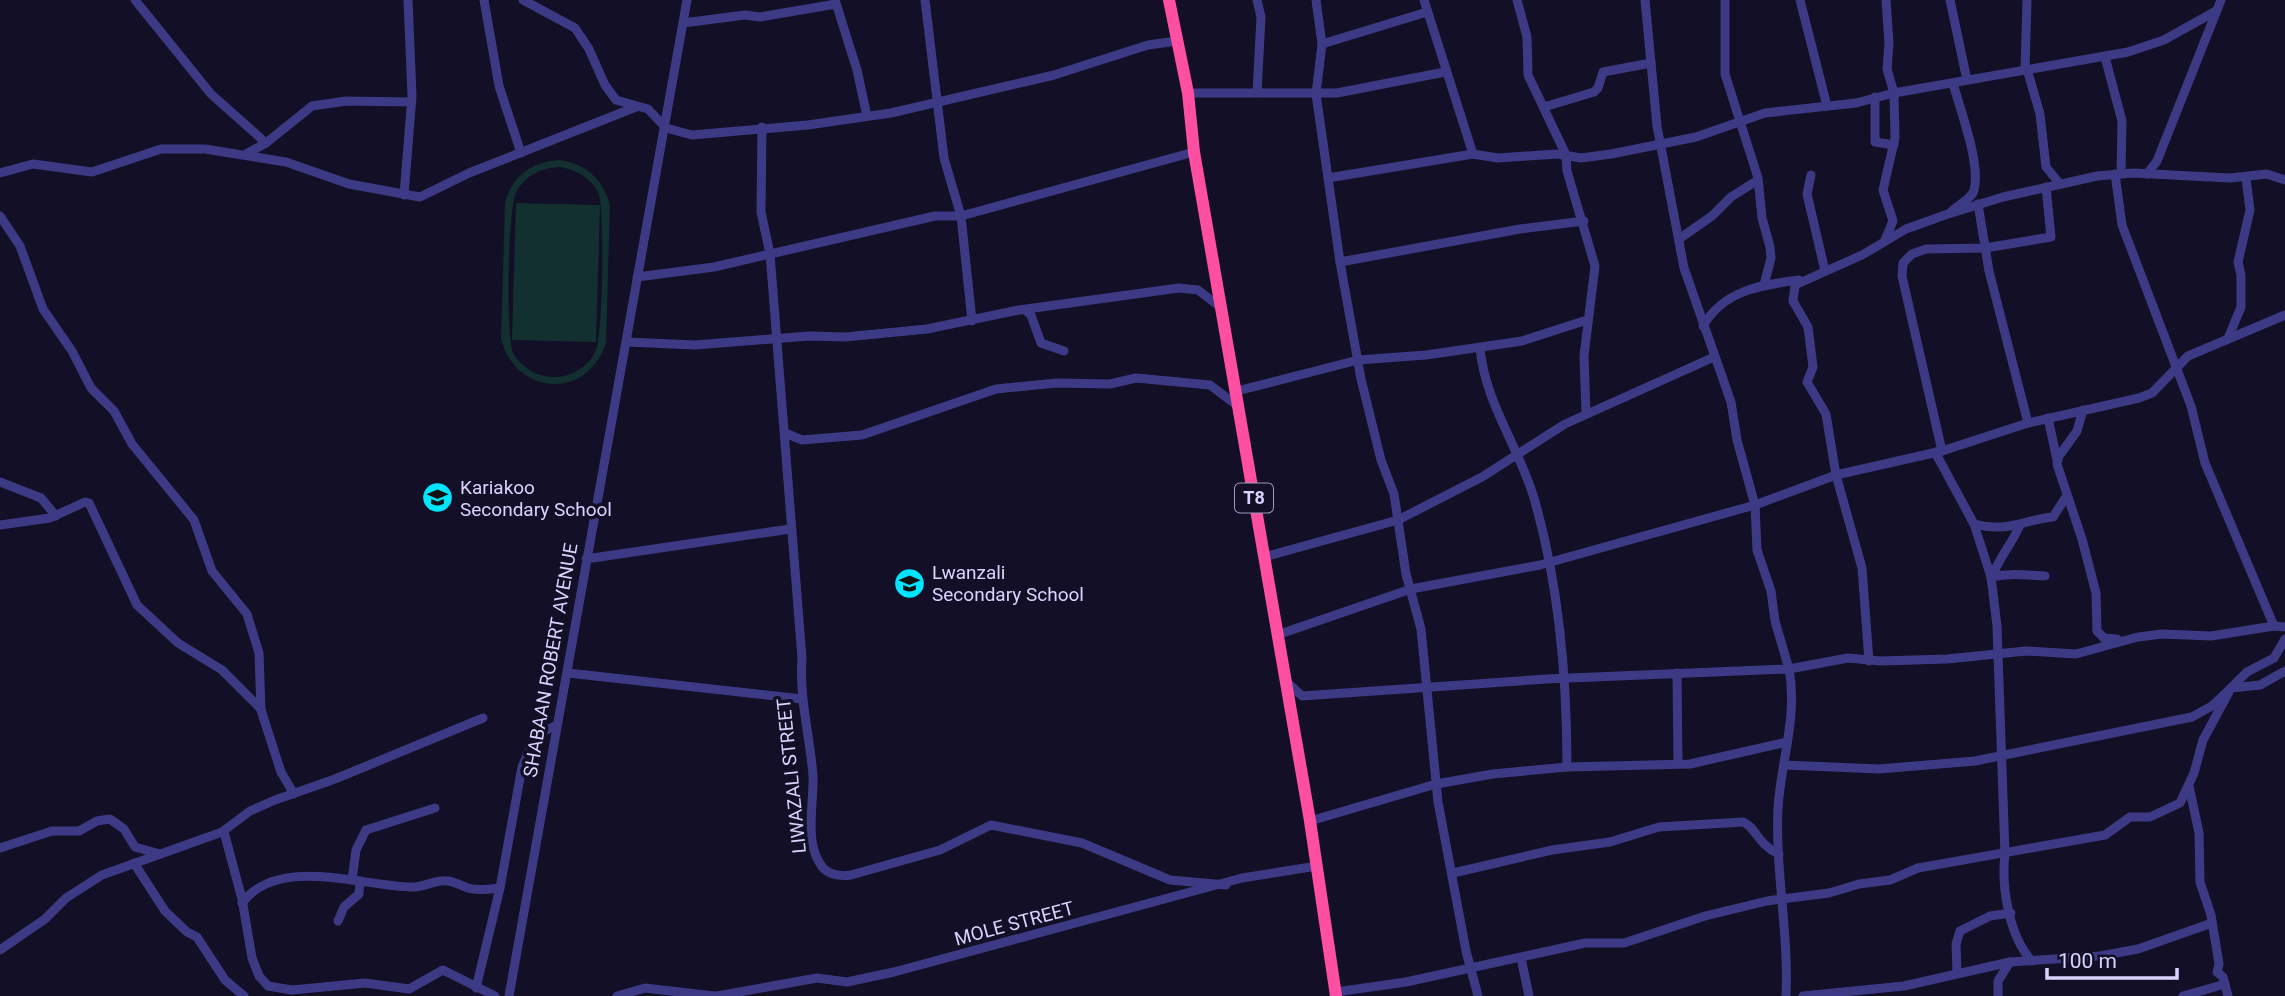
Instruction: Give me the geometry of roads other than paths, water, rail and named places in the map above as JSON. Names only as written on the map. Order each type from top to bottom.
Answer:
[{"type":"highway","name":"T8","points":[[1171,1],[1188,93],[1194,152],[1310,821],[1336,994]]},
{"type":"street","points":[[135,0],[211,94],[266,143]]},
{"type":"street","points":[[404,195],[411,102],[408,0]]},
{"type":"street","points":[[484,0],[503,101],[521,153]]},
{"type":"street","points":[[523,0],[575,28],[589,48],[605,85],[613,115]]},
{"type":"street","name":"SHABAAN ROBERT AVENUE","points":[[509,996],[555,726],[568,673],[586,559],[687,0]]},
{"type":"street","points":[[925,0],[946,166],[961,216],[972,321]]},
{"type":"street","points":[[1257,0],[1261,17],[1257,93]]},
{"type":"street","points":[[1316,0],[1322,44],[1316,94],[1339,262],[1358,360],[1398,520],[1421,629],[1436,784],[1469,967],[1478,996]]},
{"type":"street","points":[[1424,0],[1473,154]]},
{"type":"street","points":[[1517,0],[1527,37],[1528,75],[1566,155],[1567,171],[1584,221],[1595,266],[1587,320],[1583,378],[1586,413]]},
{"type":"street","points":[[1645,0],[1660,144],[1689,287],[1731,402],[1737,440],[1755,505],[1757,550],[1771,591],[1775,621],[1789,669],[1793,702],[1778,808],[1784,899],[1786,996]]},
{"type":"street","points":[[1725,0],[1724,62],[1738,120],[1758,180],[1771,258],[1765,285]]},
{"type":"street","points":[[1800,0],[1827,106]]},
{"type":"street","points":[[1885,240],[1894,220],[1884,190],[1894,145],[1894,93],[1886,69],[1889,43],[1886,0]]},
{"type":"street","points":[[1950,0],[1967,80]]},
{"type":"street","points":[[2027,0],[2026,70],[2040,114],[2046,167],[2060,184]]},
{"type":"street","points":[[2147,174],[2157,160],[2221,0]]},
{"type":"street","points":[[683,23],[746,15],[756,18],[835,2],[857,69],[867,116]]},
{"type":"street","points":[[1328,178],[1473,154],[1497,158],[1566,155],[1589,157],[1660,144],[1696,137],[1738,120],[1773,112],[1827,106],[2105,57],[2164,40],[2216,11]]},
{"type":"street","points":[[1322,44],[1427,12]]},
{"type":"street","points":[[605,85],[616,100],[651,111],[666,128],[692,135],[808,125],[867,116],[938,102],[1074,69],[1148,45],[1177,41]]},
{"type":"street","points":[[2105,57],[2122,121],[2118,174],[2122,225],[2191,406],[2205,463],[2237,532],[2266,614],[2274,626]]},
{"type":"street","points":[[1544,107],[1594,92],[1598,88],[1602,72],[1651,63]]},
{"type":"street","points":[[1188,93],[1316,94],[1360,89],[1445,72]]},
{"type":"street","points":[[1950,213],[1969,197],[1974,188],[1968,136],[1953,83]]},
{"type":"street","points":[[1875,97],[1875,143],[1894,145]]},
{"type":"street","points":[[246,154],[266,143],[312,106],[346,101],[411,102]]},
{"type":"street","points":[[0,173],[33,164],[92,172],[168,148],[246,154],[285,162],[349,184],[420,197],[432,194],[470,173],[636,107]]},
{"type":"street","name":"LIWAZALI STREET","points":[[762,127],[761,212],[770,254],[785,433],[802,699],[813,774],[814,849],[820,865],[828,872],[847,876],[935,852],[991,825],[1082,844],[1170,880],[1226,884]]},
{"type":"street","points":[[637,277],[701,269],[846,239],[934,216],[961,216],[1194,152]]},
{"type":"street","points":[[1703,326],[1716,307],[1727,299],[1765,285],[1801,280],[1825,271],[1874,249],[1885,240],[1978,204],[2046,187],[2118,174],[2245,178],[2266,174],[2285,180]]},
{"type":"street","points":[[1811,175],[1807,194],[1825,271]]},
{"type":"street","points":[[2229,336],[2241,307],[2241,275],[2238,262],[2250,210],[2245,178]]},
{"type":"street","points":[[1679,239],[1712,216],[1731,197],[1758,180]]},
{"type":"street","points":[[2032,961],[2019,944],[2003,878],[2006,854],[1992,577],[1974,524],[1939,452],[1902,267],[1905,259],[1917,251],[1985,248],[2051,237],[2046,187]]},
{"type":"street","points":[[1978,204],[1985,248],[2028,423]]},
{"type":"street","points":[[0,216],[20,246],[43,309],[72,351],[91,388],[114,411],[132,444],[194,520],[212,571],[245,610],[259,653],[261,710],[281,772],[294,793]]},
{"type":"street","points":[[1339,262],[1520,229],[1584,221]]},
{"type":"street","points":[[1801,280],[1791,292],[1794,307],[1808,327],[1813,367],[1807,382],[1826,414],[1836,475],[1862,568],[1869,660]]},
{"type":"street","points":[[627,342],[695,345],[845,337],[1192,288],[1206,294],[1223,310]]},
{"type":"street","points":[[1025,310],[1031,316],[1041,343],[1063,351]]},
{"type":"street","points":[[1277,635],[1411,589],[1549,562],[1755,505],[1836,475],[1939,452],[2028,423],[2149,394],[2170,377],[2176,366],[2188,356],[2229,336],[2285,315]]},
{"type":"street","points":[[1237,391],[1358,360],[1480,348],[1540,336],[1587,320]]},
{"type":"street","points":[[1480,348],[1493,400],[1534,496],[1549,562],[1569,729],[1567,767]]},
{"type":"street","points":[[1264,557],[1398,520],[1482,477],[1516,453],[1586,413],[1714,357]]},
{"type":"street","points":[[785,433],[802,440],[871,434],[996,389],[1057,383],[1110,384],[1136,378],[1210,385],[1240,408]]},
{"type":"street","points":[[2057,462],[2077,431],[2083,410]]},
{"type":"street","points":[[2048,418],[2066,497],[2082,539],[2095,593],[2097,631],[2104,638],[2162,634],[2211,636],[2274,626],[2285,627]]},
{"type":"street","points":[[0,482],[41,498],[56,516]]},
{"type":"street","points":[[1974,524],[2019,527],[2035,519],[2054,517],[2066,497]]},
{"type":"street","points":[[0,525],[56,516],[85,502],[91,505],[137,605],[178,643],[222,670],[261,710]]},
{"type":"street","points":[[1992,577],[1999,558],[2013,541],[2019,527]]},
{"type":"street","points":[[586,559],[790,529]]},
{"type":"street","points":[[1992,577],[2011,573],[2024,577],[2045,576]]},
{"type":"street","points":[[1283,677],[1302,696],[1677,673],[1789,669],[1848,659],[2049,651],[2076,654],[2138,637]]},
{"type":"street","points":[[1784,765],[1879,769],[1975,761],[2192,717],[2212,706],[2247,672],[2274,658],[2285,639]]},
{"type":"street","points":[[2231,688],[2260,685],[2285,671]]},
{"type":"street","points":[[568,673],[802,699]]},
{"type":"street","points":[[1677,673],[1678,763]]},
{"type":"street","points":[[1336,994],[1406,982],[1585,943],[1624,943],[1699,918],[1890,880],[1918,868],[2105,835],[2130,817],[2148,818],[2175,806],[2185,796],[2203,740],[2231,688]]},
{"type":"street","points":[[0,950],[88,882],[223,832],[250,811],[483,718]]},
{"type":"street","points":[[476,988],[500,888],[522,767],[536,734],[555,726]]},
{"type":"street","points":[[1310,821],[1436,784],[1493,774],[1567,767],[1697,763],[1787,742]]},
{"type":"street","points":[[2189,786],[2199,833],[2200,882],[2212,923],[2219,964],[2217,972],[2225,984],[2228,996]]},
{"type":"street","points":[[338,921],[344,907],[359,894],[356,881],[356,850],[366,830],[435,808]]},
{"type":"street","points":[[0,848],[52,831],[79,831],[97,821],[110,819],[124,829],[135,847],[162,854]]},
{"type":"street","points":[[1453,873],[1552,850],[1610,842],[1650,829],[1680,824],[1743,822],[1750,826],[1762,845],[1779,854]]},
{"type":"street","points":[[223,832],[242,903],[256,972],[265,984],[275,988],[365,984],[409,989],[443,970],[495,996]]},
{"type":"street","points":[[134,863],[165,911],[187,932],[197,937],[225,980],[244,996]]},
{"type":"street","name":"MOLE STREET","points":[[617,996],[645,988],[716,996],[817,978],[847,982],[894,972],[1242,878],[1317,866]]},
{"type":"street","points":[[242,903],[255,887],[279,879],[317,876],[410,887],[448,881],[477,890],[500,888]]},
{"type":"street","points":[[1956,973],[1956,944],[1960,931],[1990,916],[2011,913]]},
{"type":"street","points":[[1803,996],[1884,989],[2010,962],[2080,959],[2138,949],[2212,923]]},
{"type":"street","points":[[1521,958],[1529,996]]},
{"type":"street","points":[[1998,996],[1998,981],[2010,962]]},
{"type":"street","points":[[2183,996],[2225,984]]},
{"type":"place","name":"Kariakoo Secondary School","points":[[437,498]]},
{"type":"place","name":"Lwanzali Secondary School","points":[[909,583]]}]
